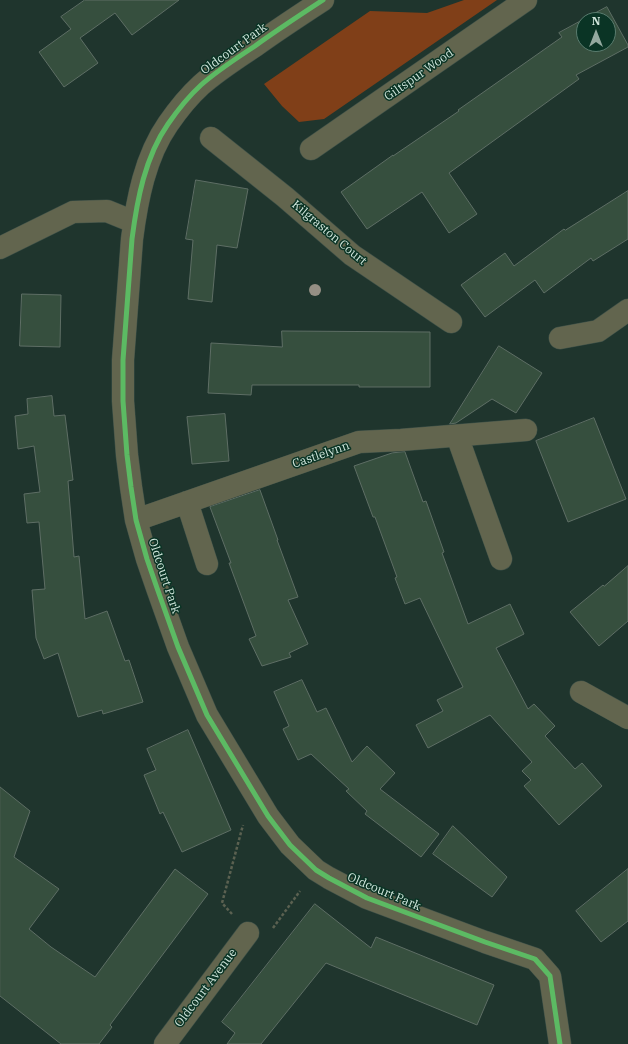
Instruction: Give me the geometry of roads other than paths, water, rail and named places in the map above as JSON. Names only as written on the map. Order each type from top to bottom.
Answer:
[{"type":"street","name":"Oldcourt Park","points":[[323,0],[231,62],[201,86],[167,125],[155,147],[146,172],[134,222],[123,360],[123,401],[126,455],[136,520],[147,559],[167,617],[207,715],[268,816],[290,845],[316,870],[366,898],[535,959],[550,976],[560,1044]]},
{"type":"street","name":"Giltspur Wood","points":[[311,150],[526,0]]},
{"type":"street","name":"Kilgraston Court","points":[[211,138],[285,197],[352,255],[451,322]]},
{"type":"street","points":[[0,248],[73,212],[108,211],[134,222]]},
{"type":"street","points":[[560,338],[598,331],[628,310]]},
{"type":"street","name":"Castlelynn","points":[[136,520],[359,442],[460,436],[526,430]]},
{"type":"street","points":[[460,436],[460,444],[500,559]]},
{"type":"street","points":[[188,502],[206,564]]},
{"type":"street","points":[[581,692],[628,718]]},
{"type":"street","name":"Oldcourt Avenue","points":[[165,1044],[248,933]]}]
